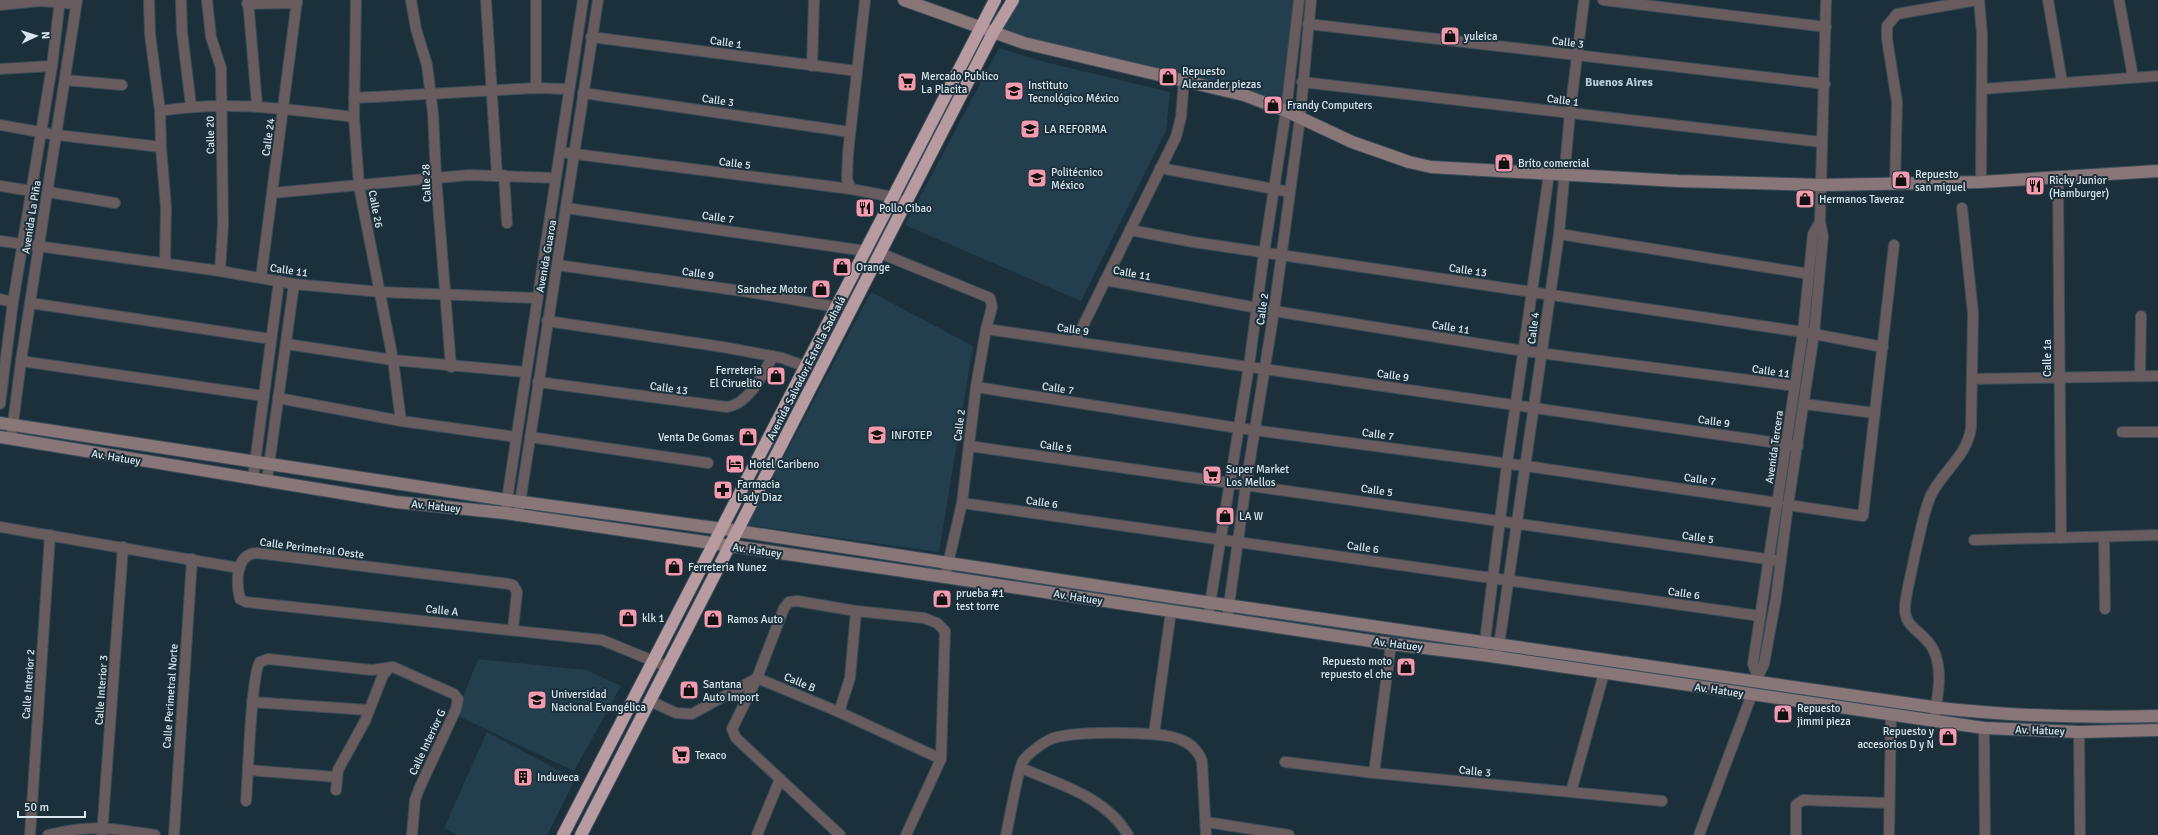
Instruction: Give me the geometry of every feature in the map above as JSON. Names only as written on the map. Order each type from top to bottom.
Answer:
[{"type":"highway","name":"Avenida Salvador Estrella Sadhalá","points":[[563,835],[804,366],[866,251],[979,28],[995,0]]},
{"type":"highway","name":"Avenida Salvador Estrella Sadhalá","points":[[581,835],[907,204],[993,33],[1013,0]]},
{"type":"main road","points":[[904,0],[993,33],[1108,64],[1184,80],[1244,95],[1286,111],[1352,142],[1409,162],[1431,167],[1678,182],[1820,185],[1981,182],[2158,171]]},
{"type":"main road","name":"Av. Hatuey","points":[[0,423],[506,500],[738,531],[1499,644],[1756,678],[1936,707],[1989,713],[2033,715],[2158,716]]},
{"type":"main road","name":"Av. Hatuey","points":[[6,438],[396,502],[504,514],[945,577],[1391,644],[1483,655],[1984,728],[2079,732],[2158,730]]},
{"type":"street","points":[[149,0],[150,34],[160,111],[161,147],[166,208],[165,263]]},
{"type":"street","points":[[181,0],[182,32],[191,106]]},
{"type":"street","name":"Calle 20","points":[[207,0],[211,38],[221,68],[223,226],[220,270]]},
{"type":"street","name":"Calle 26","points":[[356,0],[354,117],[359,186],[393,360],[401,421]]},
{"type":"street","name":"Calle 28","points":[[411,0],[416,29],[427,65],[431,94],[451,367]]},
{"type":"street","points":[[486,0],[491,90],[507,223]]},
{"type":"street","points":[[536,0],[536,88]]},
{"type":"street","name":"Avenida Guaroa","points":[[504,514],[582,0]]},
{"type":"street","name":"Avenida Guaroa","points":[[518,516],[591,37],[598,0]]},
{"type":"street","points":[[812,66],[814,0]]},
{"type":"street","points":[[851,189],[846,175],[865,0]]},
{"type":"street","name":"Calle 2","points":[[1208,616],[1249,366],[1264,252],[1286,111],[1299,0]]},
{"type":"street","name":"Calle 2","points":[[1228,619],[1246,484],[1266,369],[1300,118],[1302,82],[1311,0]]},
{"type":"street","name":"Calle 4","points":[[1497,657],[1535,407],[1558,234],[1570,113],[1584,0]]},
{"type":"street","points":[[1603,0],[1826,27]]},
{"type":"street","points":[[1820,185],[1825,84],[1826,0]]},
{"type":"street","points":[[1895,184],[1897,102],[1887,39],[1887,26],[1897,14],[1978,0],[1982,89],[1981,182]]},
{"type":"street","points":[[2048,0],[2062,82]]},
{"type":"street","points":[[2119,0],[2132,77]]},
{"type":"street","points":[[0,5],[40,1],[76,2]]},
{"type":"street","name":"Avenida La Piña","points":[[0,404],[3,359],[42,132],[52,66],[59,1]]},
{"type":"street","name":"Avenida La Piña","points":[[6,438],[13,424],[21,361],[57,134],[76,2]]},
{"type":"street","points":[[257,106],[247,2],[297,2]]},
{"type":"street","name":"Calle 24","points":[[260,278],[297,2]]},
{"type":"street","name":"Calle 3","points":[[1308,24],[1825,84]]},
{"type":"street","name":"Calle 1","points":[[591,37],[857,71]]},
{"type":"street","points":[[1293,54],[1305,57]]},
{"type":"street","points":[[0,69],[52,66]]},
{"type":"street","points":[[1982,89],[2158,76]]},
{"type":"street","points":[[65,80],[122,85]]},
{"type":"street","points":[[1075,342],[1177,132],[1184,80]]},
{"type":"street","name":"Calle 1","points":[[1302,82],[1821,142]]},
{"type":"street","points":[[354,98],[536,88],[568,89]]},
{"type":"street","name":"Calle 3","points":[[583,93],[850,132]]},
{"type":"street","points":[[160,111],[191,106],[257,106],[354,117]]},
{"type":"street","points":[[0,125],[42,132],[161,147]]},
{"type":"street","name":"Calle 5","points":[[559,152],[851,189],[893,197],[907,204]]},
{"type":"street","points":[[1160,168],[1290,192]]},
{"type":"street","name":"Calle 4","points":[[1483,655],[1507,464],[1549,174]]},
{"type":"street","points":[[272,193],[359,186],[436,177],[501,175],[555,178]]},
{"type":"street","name":"Calle 1a","points":[[2058,178],[2061,538]]},
{"type":"street","name":"Avenida Tercera","points":[[1756,678],[1764,664],[1781,561],[1814,334],[1823,236],[1820,222],[1820,185]]},
{"type":"street","points":[[0,186],[32,191]]},
{"type":"street","points":[[48,192],[115,203]]},
{"type":"street","name":"Calle 7","points":[[566,208],[866,251]]},
{"type":"street","points":[[1934,721],[1939,682],[1938,663],[1933,648],[1907,621],[1905,604],[1922,521],[1931,495],[1969,439],[1973,313],[1962,208]]},
{"type":"street","name":"Avenida Tercera","points":[[1756,678],[1753,664],[1803,332],[1813,234],[1820,222]]},
{"type":"street","name":"Calle 13","points":[[1130,230],[1192,242],[1533,291],[1803,332],[1883,347]]},
{"type":"street","points":[[1558,234],[1809,274]]},
{"type":"street","points":[[0,241],[23,244]]},
{"type":"street","name":"Calle 11","points":[[23,244],[220,270],[294,284],[380,292],[446,296],[537,298]]},
{"type":"street","points":[[1788,505],[1863,516],[1894,245]]},
{"type":"street","name":"Calle 2","points":[[880,254],[990,298],[992,307],[986,329],[976,387],[962,503],[945,577]]},
{"type":"street","name":"Calle 9","points":[[557,264],[756,293],[836,307]]},
{"type":"street","name":"Calle 11","points":[[1105,280],[1256,308],[1524,351],[1795,386]]},
{"type":"street","points":[[253,478],[279,281]]},
{"type":"street","points":[[267,480],[294,284]]},
{"type":"street","points":[[0,299],[13,302]]},
{"type":"street","points":[[30,303],[271,339]]},
{"type":"street","points":[[2140,376],[2141,316]]},
{"type":"street","points":[[547,321],[723,347],[792,360],[804,366]]},
{"type":"street","name":"Calle 9","points":[[986,329],[1516,404],[1798,446]]},
{"type":"street","points":[[286,344],[451,367],[525,372]]},
{"type":"street","name":"Calle 13","points":[[538,382],[727,407],[736,405],[742,400],[758,381],[773,356]]},
{"type":"street","points":[[21,361],[264,396]]},
{"type":"street","points":[[1972,379],[2158,376]]},
{"type":"street","name":"Calle 7","points":[[976,387],[1238,428],[1526,466],[1778,503]]},
{"type":"street","points":[[278,398],[401,421],[516,437]]},
{"type":"street","points":[[1804,404],[1875,413]]},
{"type":"street","points":[[2122,432],[2158,432]]},
{"type":"street","points":[[530,437],[708,462]]},
{"type":"street","name":"Calle 5","points":[[969,446],[1246,484],[1781,561]]},
{"type":"street","name":"Calle 6","points":[[962,503],[1760,616]]},
{"type":"street","points":[[0,527],[239,568]]},
{"type":"street","name":"Calle Interior 2","points":[[30,835],[50,535]]},
{"type":"street","points":[[1974,540],[2158,535]]},
{"type":"street","points":[[2104,537],[2105,609]]},
{"type":"street","name":"Calle Interior 3","points":[[102,831],[123,547]]},
{"type":"street","name":"Calle Perimetral Oeste","points":[[239,568],[242,559],[247,555],[257,553],[509,584],[513,585],[517,592],[513,630]]},
{"type":"street","name":"Calle Perimetral Norte","points":[[174,835],[192,559]]},
{"type":"street","name":"Calle A","points":[[239,568],[240,598],[246,602],[602,640],[668,667]]},
{"type":"street","points":[[840,835],[736,738],[732,729],[757,678],[784,608],[789,602],[797,601],[856,612],[930,620],[942,628],[946,635],[941,759],[906,835]]},
{"type":"street","points":[[1154,734],[1171,611]]},
{"type":"street","points":[[839,712],[850,678],[856,612]]},
{"type":"street","points":[[1374,773],[1391,644]]},
{"type":"street","name":"Calle Interior G","points":[[252,702],[256,669],[260,662],[268,659],[372,670],[396,668],[454,694],[458,699],[456,709],[419,789],[416,800],[412,835]]},
{"type":"street","points":[[336,790],[336,777],[369,710],[383,675],[389,668]]},
{"type":"street","points":[[1571,792],[1604,673]]},
{"type":"street","points":[[650,701],[676,713],[692,714],[757,678]]},
{"type":"street","name":"Calle B","points":[[757,678],[839,712],[941,759]]},
{"type":"street","points":[[1698,835],[1752,694]]},
{"type":"street","points":[[246,801],[252,702],[369,710]]},
{"type":"street","points":[[1889,835],[1888,803],[1891,714]]},
{"type":"street","points":[[1984,728],[1985,835]]},
{"type":"street","points":[[2079,732],[2080,835]]},
{"type":"street","points":[[1006,835],[1022,761],[1050,739],[1087,733],[1154,734],[1178,738],[1190,744],[1199,753],[1202,761],[1206,835]]},
{"type":"street","name":"Calle 3","points":[[1285,762],[1374,773],[1662,801]]},
{"type":"street","points":[[1021,768],[1064,786],[1104,806],[1128,835]]},
{"type":"street","points":[[249,770],[336,777]]},
{"type":"street","points":[[757,835],[780,779]]},
{"type":"street","points":[[1796,835],[1796,811],[1799,802],[1808,799],[1888,803]]},
{"type":"street","points":[[1206,822],[1289,835]]},
{"type":"street","points":[[48,835],[75,828],[156,835]]},
{"type":"shaded area","points":[[1018,0],[1298,0],[1286,110],[993,33]]},
{"type":"shaded area","name":"Politécnico México","points":[[999,48],[1045,62],[1170,92],[1166,131],[1081,301],[905,225]]},
{"type":"shaded area","name":"INFOTEP","points":[[871,292],[973,346],[939,552],[748,525]]},
{"type":"shaded area","name":"Universidad Nacional Evangélica","points":[[478,659],[586,670],[621,686],[574,771],[456,715]]},
{"type":"shaded area","points":[[487,732],[575,779],[547,835],[458,835],[444,828]]},
{"type":"place","name":"yuleica","points":[[1450,36]]},
{"type":"place","name":"Repuesto Alexander piezas","points":[[1168,77]]},
{"type":"place","name":"Mercado Publico La Placita","points":[[907,82]]},
{"type":"place","name":"Instituto Tecnológico México","points":[[1014,91]]},
{"type":"place","name":"Frandy Computers","points":[[1273,105]]},
{"type":"place","name":"LA REFORMA","points":[[1030,129]]},
{"type":"place","name":"Bríto comercial","points":[[1504,163]]},
{"type":"place","name":"Politécnico México","points":[[1037,178]]},
{"type":"place","name":"Repuesto san miguel","points":[[1901,180]]},
{"type":"place","name":"Ricky Junior (Hamburger)","points":[[2035,186]]},
{"type":"place","name":"Hermanos Taveraz","points":[[1805,199]]},
{"type":"place","name":"Pollo Cibao","points":[[865,208]]},
{"type":"place","name":"Orange","points":[[842,267]]},
{"type":"place","name":"Sanchez Motor","points":[[821,289]]},
{"type":"place","name":"Ferreteria El Ciruelito","points":[[776,376]]},
{"type":"place","name":"INFOTEP","points":[[877,435]]},
{"type":"place","name":"Venta De Gomas","points":[[748,437]]},
{"type":"place","name":"Hotel Caribeno","points":[[735,464]]},
{"type":"place","name":"Super Market Los Mellos","points":[[1212,475]]},
{"type":"place","name":"Farmacia Lady Diaz","points":[[723,490]]},
{"type":"place","name":"LA W","points":[[1225,516]]},
{"type":"place","name":"Ferreteria Nunez","points":[[674,567]]},
{"type":"place","name":"prueba #1 test torre","points":[[942,599]]},
{"type":"place","name":"klk 1","points":[[628,618]]},
{"type":"place","name":"Ramos Auto","points":[[713,619]]},
{"type":"place","name":"Repuesto moto repuesto el che","points":[[1406,667]]},
{"type":"place","name":"Santana Auto Import","points":[[689,690]]},
{"type":"place","name":"Universidad Nacional Evangélica","points":[[537,700]]},
{"type":"place","name":"Repuesto jimmi pieza","points":[[1783,714]]},
{"type":"place","name":"Repuesto y accesorios D y N","points":[[1948,737]]},
{"type":"place","name":"Texaco","points":[[681,755]]},
{"type":"place","name":"Induveca","points":[[523,777]]},
{"type":"district","name":"Buenos Aires","points":[[1619,82]]}]
